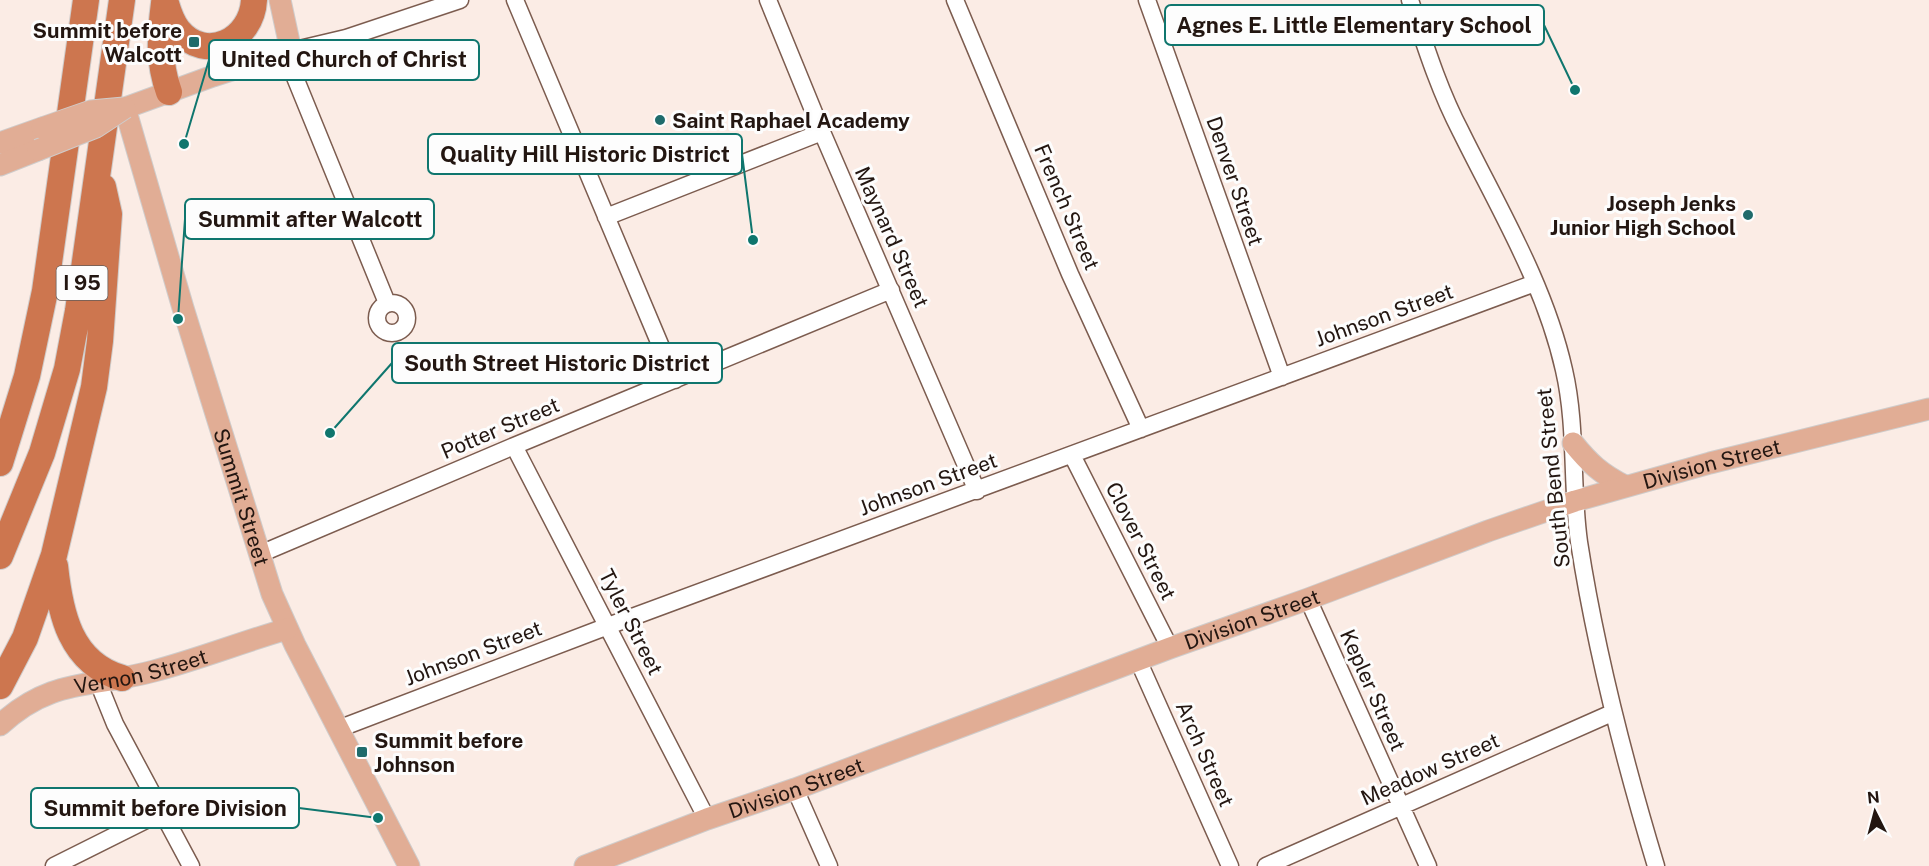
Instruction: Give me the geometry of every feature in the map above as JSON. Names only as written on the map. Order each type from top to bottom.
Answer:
[{"type":"highway","name":"I 95","points":[[0,464],[27,376],[45,291],[86,0]]},
{"type":"highway","name":"I 95","points":[[0,556],[42,453],[60,398],[78,311],[122,0]]},
{"type":"highway","points":[[165,0],[171,20],[183,35],[199,44],[215,46],[230,41],[244,30],[252,14],[254,0]]},
{"type":"highway","points":[[165,0],[160,50],[162,72],[169,92]]},
{"type":"highway","points":[[0,686],[25,638],[54,555],[83,436],[99,353],[109,214],[98,168]]},
{"type":"highway","points":[[54,555],[61,607],[75,641],[95,666],[110,680]]},
{"type":"main road","points":[[0,165],[96,127],[169,92],[291,51],[280,0]]},
{"type":"main road","points":[[0,143],[91,111],[128,113]]},
{"type":"main road","name":"Summit Street","points":[[128,113],[260,554],[287,629],[409,866]]},
{"type":"main road","name":"Division Street","points":[[585,866],[624,859],[707,819],[795,789],[1170,648],[1575,501],[1710,463],[1929,409]]},
{"type":"main road","points":[[1573,443],[1605,476],[1625,486]]},
{"type":"main road","name":"Vernon Street","points":[[0,725],[22,707],[42,695],[63,687],[157,670],[287,629]]},
{"type":"street","points":[[387,303],[294,75],[291,51],[346,38],[460,0]]},
{"type":"street","points":[[515,0],[675,380]]},
{"type":"street","name":"Maynard Street","points":[[768,0],[822,132],[977,491]]},
{"type":"street","name":"French Street","points":[[955,0],[1070,274],[1141,429]]},
{"type":"street","name":"Denver Street","points":[[1146,0],[1282,377]]},
{"type":"street","name":"South Bend Street","points":[[1410,0],[1436,77],[1460,131],[1501,208],[1552,326],[1571,406],[1579,542],[1612,713],[1656,866]]},
{"type":"street","points":[[606,217],[822,132]]},
{"type":"street","name":"Johnson Street","points":[[338,729],[608,626],[1535,283]]},
{"type":"street","name":"Potter Street","points":[[260,554],[514,446],[891,291]]},
{"type":"street","name":"Tyler Street","points":[[514,446],[707,819]]},
{"type":"street","name":"Clover Street","points":[[1072,455],[1170,648]]},
{"type":"street","name":"Kepler Street","points":[[1308,599],[1428,866]]},
{"type":"street","name":"Arch Street","points":[[1138,660],[1230,866]]},
{"type":"street","points":[[110,680],[115,724],[191,866]]},
{"type":"street","name":"Meadow Street","points":[[1266,866],[1612,713]]},
{"type":"street","points":[[795,789],[829,866]]},
{"type":"street","points":[[54,866],[162,812]]},
{"type":"place","name":"Summit before Walcott","points":[[194,42]]},
{"type":"place","name":"Agnes E. Little Elementary School","points":[[1575,90]]},
{"type":"place","name":"Saint Raphael Academy","points":[[660,120]]},
{"type":"place","name":"United Church of Christ","points":[[184,144]]},
{"type":"place","name":"Joseph Jenks Junior High School","points":[[1748,215]]},
{"type":"place","name":"Quality Hill Historic District","points":[[753,240]]},
{"type":"place","name":"Summit after Walcott","points":[[178,319]]},
{"type":"place","name":"South Street Historic District","points":[[330,433]]},
{"type":"place","name":"Summit before Johnson","points":[[362,752]]},
{"type":"place","name":"Summit before Division","points":[[378,818]]}]
